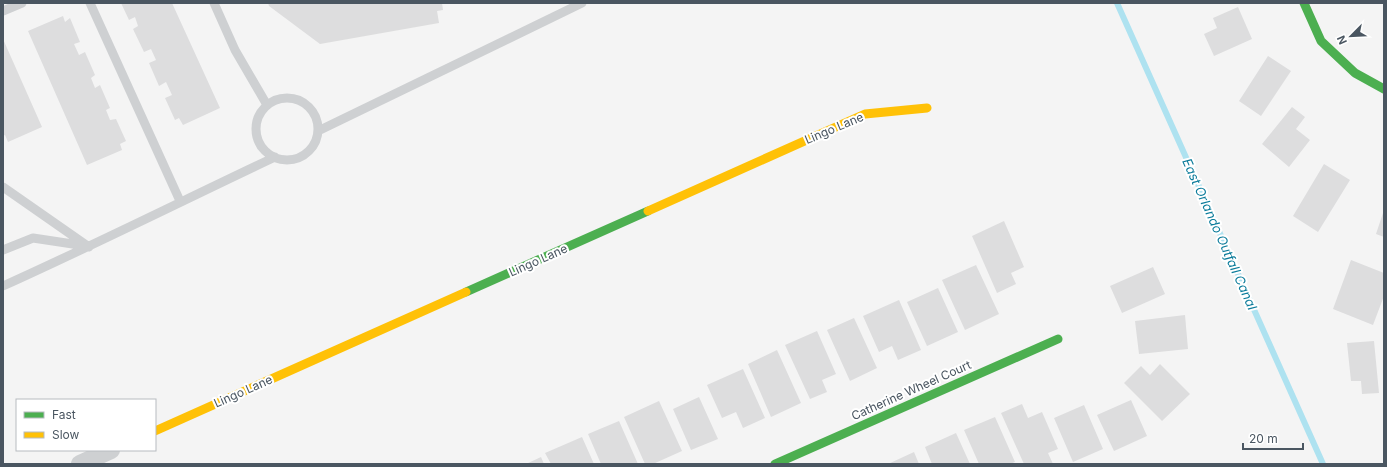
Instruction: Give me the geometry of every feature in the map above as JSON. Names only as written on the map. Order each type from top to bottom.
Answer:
[{"type":"street","points":[[1304,3],[1321,41],[1355,73],[1384,89]]},
{"type":"street","name":"Lingo Lane","points":[[156,430],[865,114],[927,108]]},
{"type":"street","name":"Catherine Wheel Court","points":[[775,464],[1058,339]]},
{"type":"street","points":[[80,464],[109,451]]},
{"type":"lane","points":[[3,11],[22,3]]},
{"type":"lane","points":[[90,3],[180,202]]},
{"type":"lane","points":[[214,3],[235,50],[267,105]]},
{"type":"lane","points":[[318,131],[582,3]]},
{"type":"lane","points":[[286,98],[296,99],[306,104],[313,111],[317,121],[318,131],[316,140],[311,149],[304,155],[294,159],[285,160],[275,157],[267,152],[260,144],[257,134],[257,123],[260,113],[267,105],[276,100],[286,98]]},
{"type":"lane","points":[[3,286],[89,247],[275,157]]},
{"type":"lane","points":[[3,187],[89,247]]},
{"type":"lane","points":[[3,250],[33,238],[89,247]]},
{"type":"building","points":[[121,3],[172,3],[220,108],[183,125],[179,118],[175,120],[165,98],[172,95],[166,82],[159,86],[149,63],[156,60],[151,49],[144,52],[133,29],[138,26],[135,17],[129,20]]},
{"type":"building","points":[[268,3],[442,3],[443,10],[437,11],[439,23],[320,44],[269,6]]},
{"type":"building","points":[[1238,7],[1252,39],[1214,56],[1204,34],[1217,28],[1213,18]]},
{"type":"building","points":[[63,16],[65,22],[70,18],[80,42],[74,44],[79,55],[85,52],[95,75],[91,78],[95,88],[100,85],[110,108],[106,110],[110,120],[116,119],[126,141],[120,144],[122,150],[87,165],[28,31]]},
{"type":"building","points":[[3,39],[42,127],[8,142],[5,135],[3,136]]},
{"type":"building","points":[[1268,56],[1291,71],[1261,116],[1239,101]]},
{"type":"building","points":[[1292,107],[1305,117],[1296,129],[1310,140],[1289,167],[1262,144]]},
{"type":"building","points":[[1324,164],[1350,180],[1318,232],[1293,216]]},
{"type":"building","points":[[1384,210],[1384,237],[1376,234]]},
{"type":"building","points":[[1004,221],[1024,267],[1011,273],[1016,284],[997,293],[972,236]]},
{"type":"building","points":[[1351,260],[1384,273],[1384,296],[1373,325],[1333,309]]},
{"type":"building","points":[[976,265],[999,314],[965,330],[942,280]]},
{"type":"building","points":[[1153,267],[1165,294],[1122,313],[1110,286]]},
{"type":"building","points":[[938,288],[958,332],[927,346],[907,302]]},
{"type":"building","points":[[899,300],[921,350],[898,360],[892,346],[879,352],[863,316]]},
{"type":"building","points":[[1185,315],[1188,349],[1139,354],[1135,321]]},
{"type":"building","points":[[854,318],[877,368],[850,381],[827,330]]},
{"type":"building","points":[[817,331],[836,374],[822,380],[827,392],[810,399],[785,345]]},
{"type":"building","points":[[1374,341],[1379,393],[1362,394],[1361,381],[1351,381],[1347,343]]},
{"type":"building","points":[[777,350],[801,403],[771,417],[748,364]]},
{"type":"building","points":[[1160,364],[1190,394],[1162,421],[1124,383],[1141,366],[1150,375]]},
{"type":"building","points":[[743,369],[765,418],[743,428],[736,412],[722,418],[707,385]]},
{"type":"building","points":[[699,397],[718,439],[691,450],[673,409]]},
{"type":"building","points":[[1131,400],[1147,436],[1114,451],[1097,415]]},
{"type":"building","points":[[659,401],[682,451],[653,464],[645,464],[624,417]]},
{"type":"building","points":[[1022,404],[1028,418],[1042,412],[1058,449],[1048,453],[1053,464],[1024,464],[1001,413]]},
{"type":"building","points":[[1084,405],[1103,449],[1073,462],[1054,418]]},
{"type":"building","points":[[995,417],[1015,462],[1010,464],[979,464],[964,430]]},
{"type":"building","points":[[619,421],[638,464],[601,464],[588,434]]},
{"type":"building","points":[[956,433],[970,464],[932,464],[925,447]]},
{"type":"building","points":[[582,437],[594,464],[551,464],[545,453]]},
{"type":"building","points":[[914,452],[919,464],[888,464]]},
{"type":"building","points":[[541,457],[544,464],[526,464]]},
{"type":"waterway","name":"East Orlando Outfall Canal","points":[[1117,3],[1323,464]]},
{"type":"traffic: fast","points":[[1304,3],[1321,41],[1355,73],[1384,89]]},
{"type":"traffic: fast","points":[[466,292],[648,211]]},
{"type":"traffic: fast","points":[[775,464],[1058,339]]},
{"type":"traffic: slow","points":[[648,211],[865,114],[927,108]]},
{"type":"traffic: slow","points":[[156,431],[466,292]]}]
